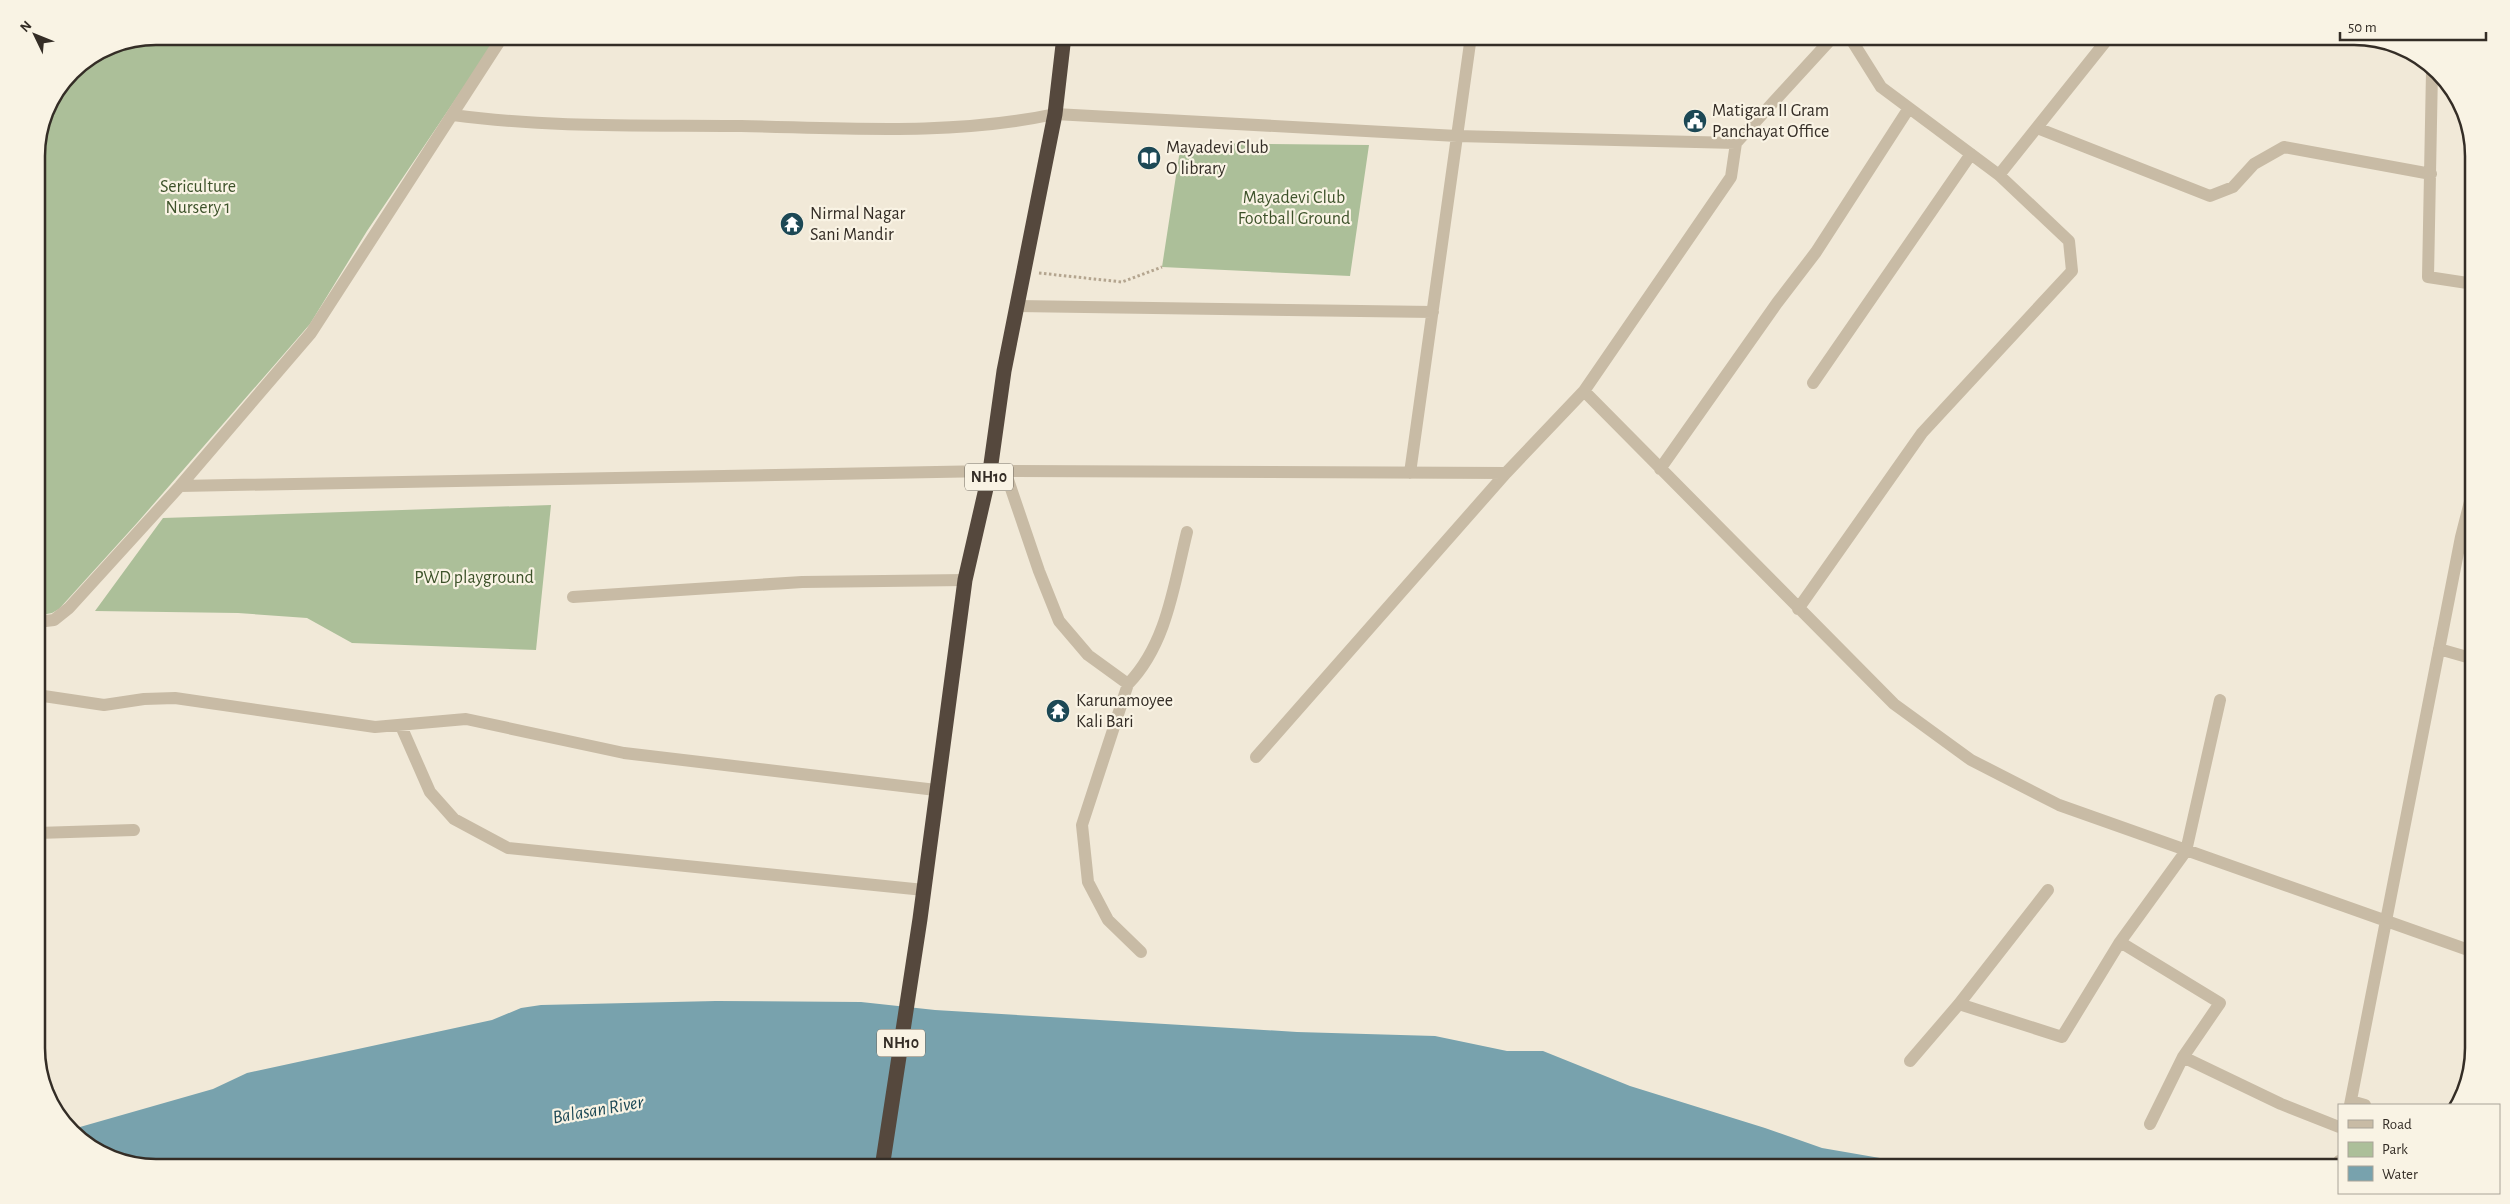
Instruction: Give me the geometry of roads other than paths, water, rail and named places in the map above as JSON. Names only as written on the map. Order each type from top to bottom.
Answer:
[{"type":"highway","name":"NH10","points":[[883,1159],[920,919],[965,580],[998,471],[1004,371],[1055,114],[1063,45]]},
{"type":"street","points":[[45,621],[54,620],[70,608],[180,486],[311,333],[497,45]]},
{"type":"street","points":[[1410,473],[1470,45]]},
{"type":"street","points":[[1256,757],[1506,474],[1584,391],[1731,177],[1736,143],[1826,45]]},
{"type":"street","points":[[1798,609],[1922,433],[2072,271],[2068,240],[1999,176],[1881,87],[1855,45]]},
{"type":"street","points":[[1999,176],[2103,45]]},
{"type":"street","points":[[2432,78],[2428,277],[2465,283]]},
{"type":"street","points":[[1660,469],[1776,303],[1816,252],[1909,108]]},
{"type":"street","points":[[453,115],[498,122],[911,129],[1010,124],[1055,114],[1457,136],[1736,143]]},
{"type":"street","points":[[2037,128],[2210,196],[2233,187],[2254,164],[2284,147],[2431,174]]},
{"type":"street","points":[[1813,382],[1970,154]]},
{"type":"street","points":[[1017,306],[1433,312]]},
{"type":"street","points":[[1584,391],[1894,704],[1971,760],[2059,805],[2465,949]]},
{"type":"street","points":[[180,486],[998,471],[1506,474]]},
{"type":"street","points":[[998,471],[1059,621],[1088,655],[1128,684]]},
{"type":"street","points":[[2350,1103],[2439,649],[2465,528]]},
{"type":"street","points":[[1141,952],[1108,920],[1088,882],[1082,825],[1128,684],[1139,673],[1166,621],[1187,532]]},
{"type":"street","points":[[573,597],[802,582],[965,580]]},
{"type":"street","points":[[2439,649],[2465,656]]},
{"type":"street","points":[[45,696],[104,705],[144,699],[175,698],[376,728],[466,719],[624,752],[936,790]]},
{"type":"street","points":[[1959,1004],[2062,1037],[2120,942],[2186,851],[2220,700]]},
{"type":"street","points":[[401,726],[430,792],[454,818],[508,848],[924,890]]},
{"type":"street","points":[[45,833],[134,830]]},
{"type":"street","points":[[1910,1061],[1959,1004],[2048,890]]},
{"type":"street","points":[[2120,942],[2220,1003],[2183,1057],[2150,1124]]},
{"type":"street","points":[[2183,1057],[2281,1104],[2338,1127]]},
{"type":"water","name":"Balasan River","points":[[716,1001],[861,1002],[935,1010],[1297,1032],[1435,1036],[1507,1051],[1543,1051],[1630,1086],[1765,1128],[1822,1148],[1886,1159],[156,1159],[128,1155],[107,1148],[79,1127],[213,1089],[247,1073],[492,1020],[521,1008],[541,1005]]},
{"type":"place","name":"Matigara II Gram Panchayat Office","points":[[1695,121]]},
{"type":"place","name":"Mayadevi Club O library","points":[[1149,158]]},
{"type":"place","name":"Nirmal Nagar Sani Mandir","points":[[792,224]]},
{"type":"place","name":"Karunamoyee Kali Bari","points":[[1058,711]]},
{"type":"park label","name":"Sericulture Nursery 1","points":[[198,197]]},
{"type":"park label","name":"Mayadevi Club Football Ground","points":[[1294,208]]},
{"type":"park label","name":"PWD playground","points":[[474,578]]}]
